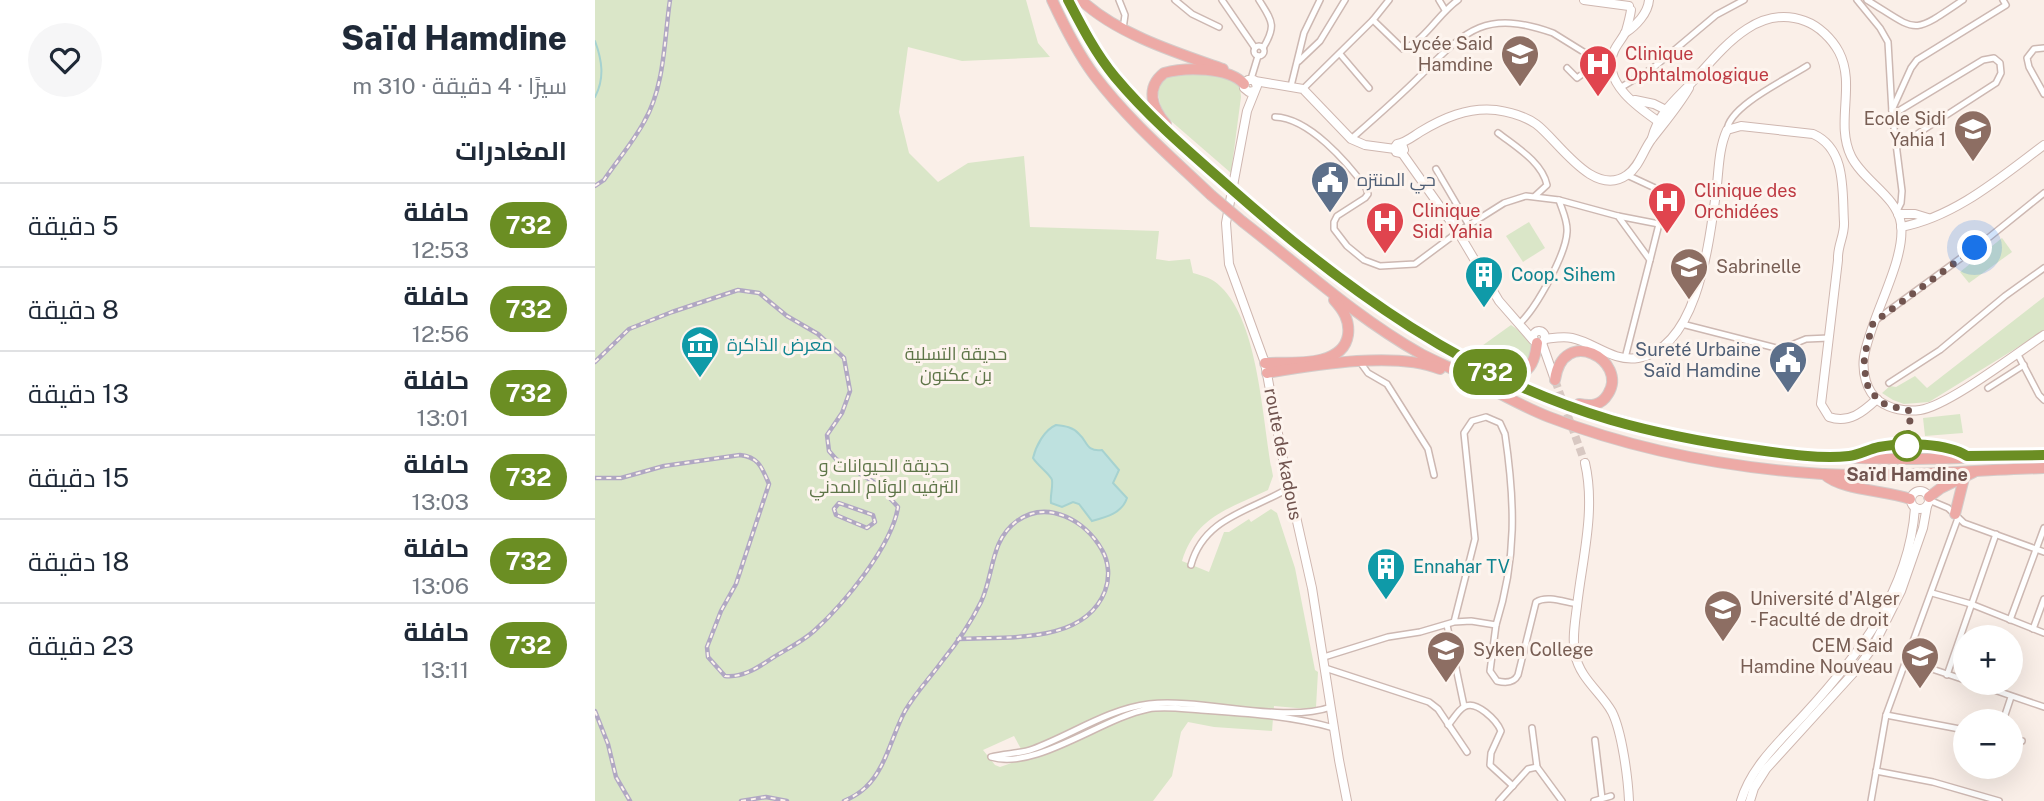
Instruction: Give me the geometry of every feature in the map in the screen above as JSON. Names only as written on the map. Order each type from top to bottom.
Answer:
[{"type":"highway","points":[[1052,0],[1070,37],[1095,76],[1150,138],[1211,195],[1349,306],[1420,353],[1484,386],[1548,416],[1628,441],[1736,465],[1824,474],[1909,474],[2044,468]]},
{"type":"highway","points":[[1068,0],[1088,39],[1114,76],[1162,129],[1252,207],[1343,282],[1394,318],[1466,360],[1527,389],[1628,425],[1760,450],[1865,458],[2044,455]]},
{"type":"highway","points":[[1081,0],[1123,29],[1251,85]]},
{"type":"highway","points":[[1217,177],[1160,118],[1152,103],[1153,86],[1164,73],[1182,70],[1223,72],[1251,85]]},
{"type":"highway","points":[[1266,368],[1328,358],[1343,350],[1347,341],[1348,321],[1343,310],[1293,261]]},
{"type":"highway","points":[[1466,360],[1478,361],[1513,373],[1523,373],[1535,360],[1540,338]]},
{"type":"highway","points":[[1555,380],[1557,364],[1579,351],[1597,356],[1611,372],[1612,386],[1600,403],[1565,403]]},
{"type":"highway","points":[[1266,368],[1386,361],[1423,364],[1469,383],[1484,386]]},
{"type":"highway","points":[[1928,502],[1941,488],[1979,469]]},
{"type":"highway","points":[[1824,474],[1833,481],[1913,504]]},
{"type":"highway","points":[[1957,516],[1964,478]]},
{"type":"main road","points":[[1584,0],[1630,5],[1639,13],[1650,3]]},
{"type":"main road","points":[[1650,3],[1614,51],[1611,69],[1622,91],[1650,116],[1657,129]]},
{"type":"main road","points":[[1625,33],[1630,5]]},
{"type":"main road","points":[[1665,109],[1733,38],[1755,23],[1782,17],[1811,23],[1834,44],[1845,66],[1847,85],[1844,129],[1851,158],[1897,213],[1901,228],[1898,254],[1865,349],[1863,365],[1866,383],[1877,399],[1902,410],[1927,408],[1950,397],[2044,335]]},
{"type":"main road","points":[[1251,85],[1278,84],[1303,89],[1351,139],[1366,145],[1399,149],[1421,131],[1455,114],[1483,110],[1522,116],[1538,126],[1577,166],[1589,174],[1610,180],[1627,175],[1638,162],[1665,109],[1692,83]]},
{"type":"main road","name":"route de kadous","points":[[1251,85],[1226,223],[1226,242],[1229,264],[1266,368],[1312,588],[1347,801]]},
{"type":"main road","points":[[1632,100],[1665,109]]},
{"type":"main road","points":[[1540,338],[1558,337],[1579,341],[1625,358],[1638,358],[1657,351],[1682,324],[1690,311],[1713,211],[1720,150],[1727,130],[1741,126],[1813,134],[1827,143],[1836,158],[1844,185],[1842,215],[1845,220],[1843,235],[1837,247],[1838,260],[1821,399],[1826,413],[1836,419],[1851,418],[1877,399]]},
{"type":"main road","points":[[1901,228],[1918,224],[1966,200],[2044,145]]},
{"type":"main road","points":[[1399,149],[1458,232],[1499,301],[1519,324],[1540,338],[1555,380]]},
{"type":"main road","points":[[1897,213],[1928,218]]},
{"type":"main road","points":[[1585,463],[1588,514],[1577,604],[1575,653],[1581,672],[1608,706],[1615,720],[1629,801]]},
{"type":"main road","points":[[1741,801],[1758,766],[1841,675],[1872,632],[1899,573],[1912,532],[1913,494],[1918,491],[1925,492],[1928,502],[1923,528],[1901,591],[1873,647],[1766,769],[1750,801]]},
{"type":"main road","points":[[1913,504],[1921,509],[1928,502]]},
{"type":"street","points":[[1119,0],[1125,15],[1123,29]]},
{"type":"street","points":[[1175,0],[1192,14],[1219,27]]},
{"type":"street","points":[[1222,0],[1258,56]]},
{"type":"street","points":[[1251,85],[1258,56],[1263,54],[1273,26],[1259,0]]},
{"type":"street","points":[[1291,86],[1304,33],[1320,0]]},
{"type":"street","points":[[1297,63],[1320,41],[1345,0]]},
{"type":"street","points":[[1303,89],[1373,20],[1389,0]]},
{"type":"street","points":[[1439,0],[1445,10]]},
{"type":"street","points":[[1373,20],[1403,49],[1413,44],[1458,0]]},
{"type":"street","points":[[1622,91],[1716,15],[1744,0]]},
{"type":"street","points":[[1857,0],[1888,42],[1892,112],[1902,191],[1897,213]]},
{"type":"street","points":[[1867,0],[1897,21],[1919,26],[1933,22],[1963,0]]},
{"type":"street","points":[[1892,112],[1917,60],[2006,5],[2003,0]]},
{"type":"street","points":[[1351,139],[1450,45],[1479,27],[1504,22],[1553,33],[1611,69]]},
{"type":"street","points":[[1255,48],[1263,48]]},
{"type":"street","points":[[2044,48],[2031,51],[2027,58],[2044,94]]},
{"type":"street","points":[[1340,54],[1369,88]]},
{"type":"street","points":[[1892,112],[1983,60],[1994,58],[2000,63],[2001,73],[1996,83],[1897,147]]},
{"type":"street","points":[[1567,68],[1577,78],[1599,62]]},
{"type":"street","points":[[1727,130],[1730,118],[1741,108],[1807,66]]},
{"type":"street","points":[[1275,117],[1289,117],[1332,147],[1366,188],[1368,194],[1365,198],[1337,216],[1334,229],[1347,246],[1364,260],[1380,266],[1415,264],[1458,232],[1504,204],[1526,196],[1559,200],[1658,224]]},
{"type":"street","points":[[1498,133],[1533,160],[1546,180],[1547,185],[1535,196]]},
{"type":"street","points":[[1436,169],[1470,227]]},
{"type":"street","points":[[1627,175],[1655,188]]},
{"type":"street","points":[[1873,323],[1987,239],[2044,193]]},
{"type":"street","points":[[1625,358],[1658,224],[1668,203],[1666,198]]},
{"type":"street","points":[[1519,324],[1546,288],[1566,239],[1567,225],[1559,200]]},
{"type":"street","points":[[1618,216],[1650,260]]},
{"type":"street","points":[[1889,383],[1940,350],[2005,296],[2044,268]]},
{"type":"street","points":[[1682,324],[1776,348],[1784,348],[1806,339],[1829,338]]},
{"type":"street","points":[[2017,353],[2044,400]]},
{"type":"street","points":[[1360,362],[1368,373],[1387,384],[1428,449],[1434,475]]},
{"type":"street","points":[[1988,388],[2024,365]]},
{"type":"street","points":[[1454,622],[1475,539],[1464,433],[1472,421],[1486,417],[1500,423],[1505,434],[1513,525],[1508,580],[1496,625],[1490,671],[1497,681],[1514,681],[1518,675],[1535,602],[1548,599],[1577,604]]},
{"type":"street","points":[[1191,565],[1197,547],[1211,530],[1226,519],[1289,488]]},
{"type":"street","points":[[1928,502],[1941,504],[1964,523],[2044,552]]},
{"type":"street","points":[[1871,801],[1886,715],[1932,593],[1957,516]]},
{"type":"street","points":[[2010,620],[2044,528]]},
{"type":"street","points":[[1947,675],[1996,534]]},
{"type":"street","points":[[1932,593],[1971,604],[2044,633]]},
{"type":"street","points":[[2033,629],[2044,599]]},
{"type":"street","points":[[1324,657],[1388,637],[1454,622],[1471,621],[1496,625]]},
{"type":"street","points":[[1447,625],[1464,706]]},
{"type":"street","points":[[1905,660],[1953,677]]},
{"type":"street","points":[[1325,668],[1429,702],[1434,705],[1467,752]]},
{"type":"street","points":[[2004,695],[2044,707]]},
{"type":"street","points":[[2007,709],[2011,698]]},
{"type":"street","points":[[1331,707],[1315,712],[1291,712],[1181,704],[1145,705],[1120,712],[1030,750],[991,757],[1002,760],[1030,756],[1118,719],[1153,708],[1272,716],[1334,728]]},
{"type":"street","points":[[1448,725],[1464,706],[1471,705],[1501,727],[1490,757],[1490,765],[1513,786]]},
{"type":"street","points":[[1886,715],[1953,728]]},
{"type":"street","points":[[1532,728],[1537,766],[1562,801]]},
{"type":"street","points":[[1595,740],[1602,798]]},
{"type":"street","points":[[1499,801],[1528,769],[1537,766]]},
{"type":"street","points":[[1876,771],[1933,782],[1996,801]]},
{"type":"street","points":[[1594,801],[1611,796]]},
{"type":"green space","name":"حديقة الحيوانات و الترفيه الوئام المدني","points":[[595,0],[1026,0],[1038,43],[1050,57],[962,61],[908,47],[899,112],[909,153],[938,182],[968,163],[1024,156],[1030,227],[1159,231],[1156,259],[1190,259],[1193,273],[1215,281],[1234,304],[1244,325],[1258,376],[1273,476],[1268,490],[1227,509],[1205,524],[1188,546],[1182,561],[1209,572],[1224,532],[1229,532],[1249,519],[1251,522],[1271,509],[1277,513],[1295,568],[1315,670],[1318,672],[1316,707],[1308,709],[1274,706],[1272,731],[1214,727],[1188,722],[1181,732],[1172,776],[1153,801],[595,801]],"holes":[[[1014,736],[1026,758],[1000,767],[995,765],[983,750]]]},
{"type":"green space","points":[[1189,73],[1228,76],[1240,86],[1241,97],[1231,173],[1171,121],[1161,108],[1157,88],[1164,76]]},
{"type":"green space","points":[[1529,222],[1545,248],[1523,262],[1506,236]]},
{"type":"green space","points":[[2002,238],[2012,252],[1969,283],[1960,272]]},
{"type":"green space","points":[[2044,297],[2044,331],[1929,402],[1904,404],[1882,393],[1890,386],[1896,387],[1915,376],[1927,388]]},
{"type":"green space","points":[[1511,325],[1531,345],[1532,356],[1521,367],[1505,363],[1479,348]]},
{"type":"green space","points":[[1960,414],[1963,433],[1925,436],[1923,418]]},
{"type":"water","points":[[1056,425],[1074,430],[1090,448],[1102,450],[1119,470],[1113,483],[1127,498],[1118,511],[1092,521],[1079,504],[1073,502],[1062,507],[1051,503],[1052,480],[1033,458],[1041,439]]},
{"type":"waterway","points":[[595,41],[601,69],[595,97]]},
{"type":"tunnel","points":[[1555,380],[1585,463]]},
{"type":"railway","points":[[595,186],[604,180],[625,151],[651,108],[663,62],[670,0]]},
{"type":"railway","points":[[595,362],[629,329],[738,290],[759,293],[787,316],[818,334],[844,358],[850,391],[842,413],[827,435],[829,451],[836,459],[877,484],[898,507],[887,539],[877,556],[826,620],[805,638],[757,668],[744,674],[725,676],[708,657],[707,647],[721,611],[736,584],[769,484],[762,468],[752,458],[740,455],[664,466],[621,478],[595,478]]},
{"type":"railway","points":[[839,503],[873,515],[875,522],[867,528],[836,515],[834,509],[839,503]]},
{"type":"railway","points":[[844,801],[861,791],[873,779],[884,761],[909,704],[968,625],[981,602],[997,548],[1008,529],[1029,515],[1053,513],[1076,522],[1102,550],[1108,570],[1105,591],[1095,608],[1080,621],[1042,634],[958,639]]},
{"type":"railway","points":[[595,711],[608,744],[616,777],[630,801]]},
{"type":"railway","points":[[741,801],[766,797],[787,801]]},
{"type":"bus line","name":"732","points":[[1068,0],[1088,39],[1114,76],[1162,129],[1252,207],[1343,282],[1394,318],[1444,348],[1507,380],[1628,425],[1760,450],[1850,456],[1882,446],[1942,445],[1957,449],[1967,456],[2044,455]]},
{"type":"place","name":"Lycée Said Hamdine","points":[[1520,88]]},
{"type":"place","name":"Clinique Ophtalmologique","points":[[1598,98]]},
{"type":"place","name":"Ecole Sidi Yahia 1","points":[[1973,163]]},
{"type":"place","name":"حي المنتزه","points":[[1330,214]]},
{"type":"place","name":"Clinique des Orchidées","points":[[1667,235]]},
{"type":"place","name":"Clinique Sidi Yahia","points":[[1385,255]]},
{"type":"place","name":"Sabrinelle","points":[[1689,301]]},
{"type":"place","name":"Coop. Sihem","points":[[1484,309]]},
{"type":"place","name":"معرض الذاكرة","points":[[700,379]]},
{"type":"place","name":"Sureté Urbaine Saïd Hamdine","points":[[1788,394]]},
{"type":"place","name":"Saïd Hamdine","points":[[1907,446]]},
{"type":"place","name":"Ennahar TV","points":[[1386,601]]},
{"type":"place","name":"Université d'Alger - Faculté de droit","points":[[1723,643]]},
{"type":"place","name":"Syken College","points":[[1446,684]]},
{"type":"place","name":"CEM Said Hamdine Nouveau","points":[[1920,690]]},
{"type":"route","points":[[1907,446],[1911,411],[1886,405],[1877,399],[1866,383],[1863,365],[1873,323],[1975,248]]},
{"type":"park label","name":"حديقة التسلية بن عكنون","points":[[956,364]]}]
